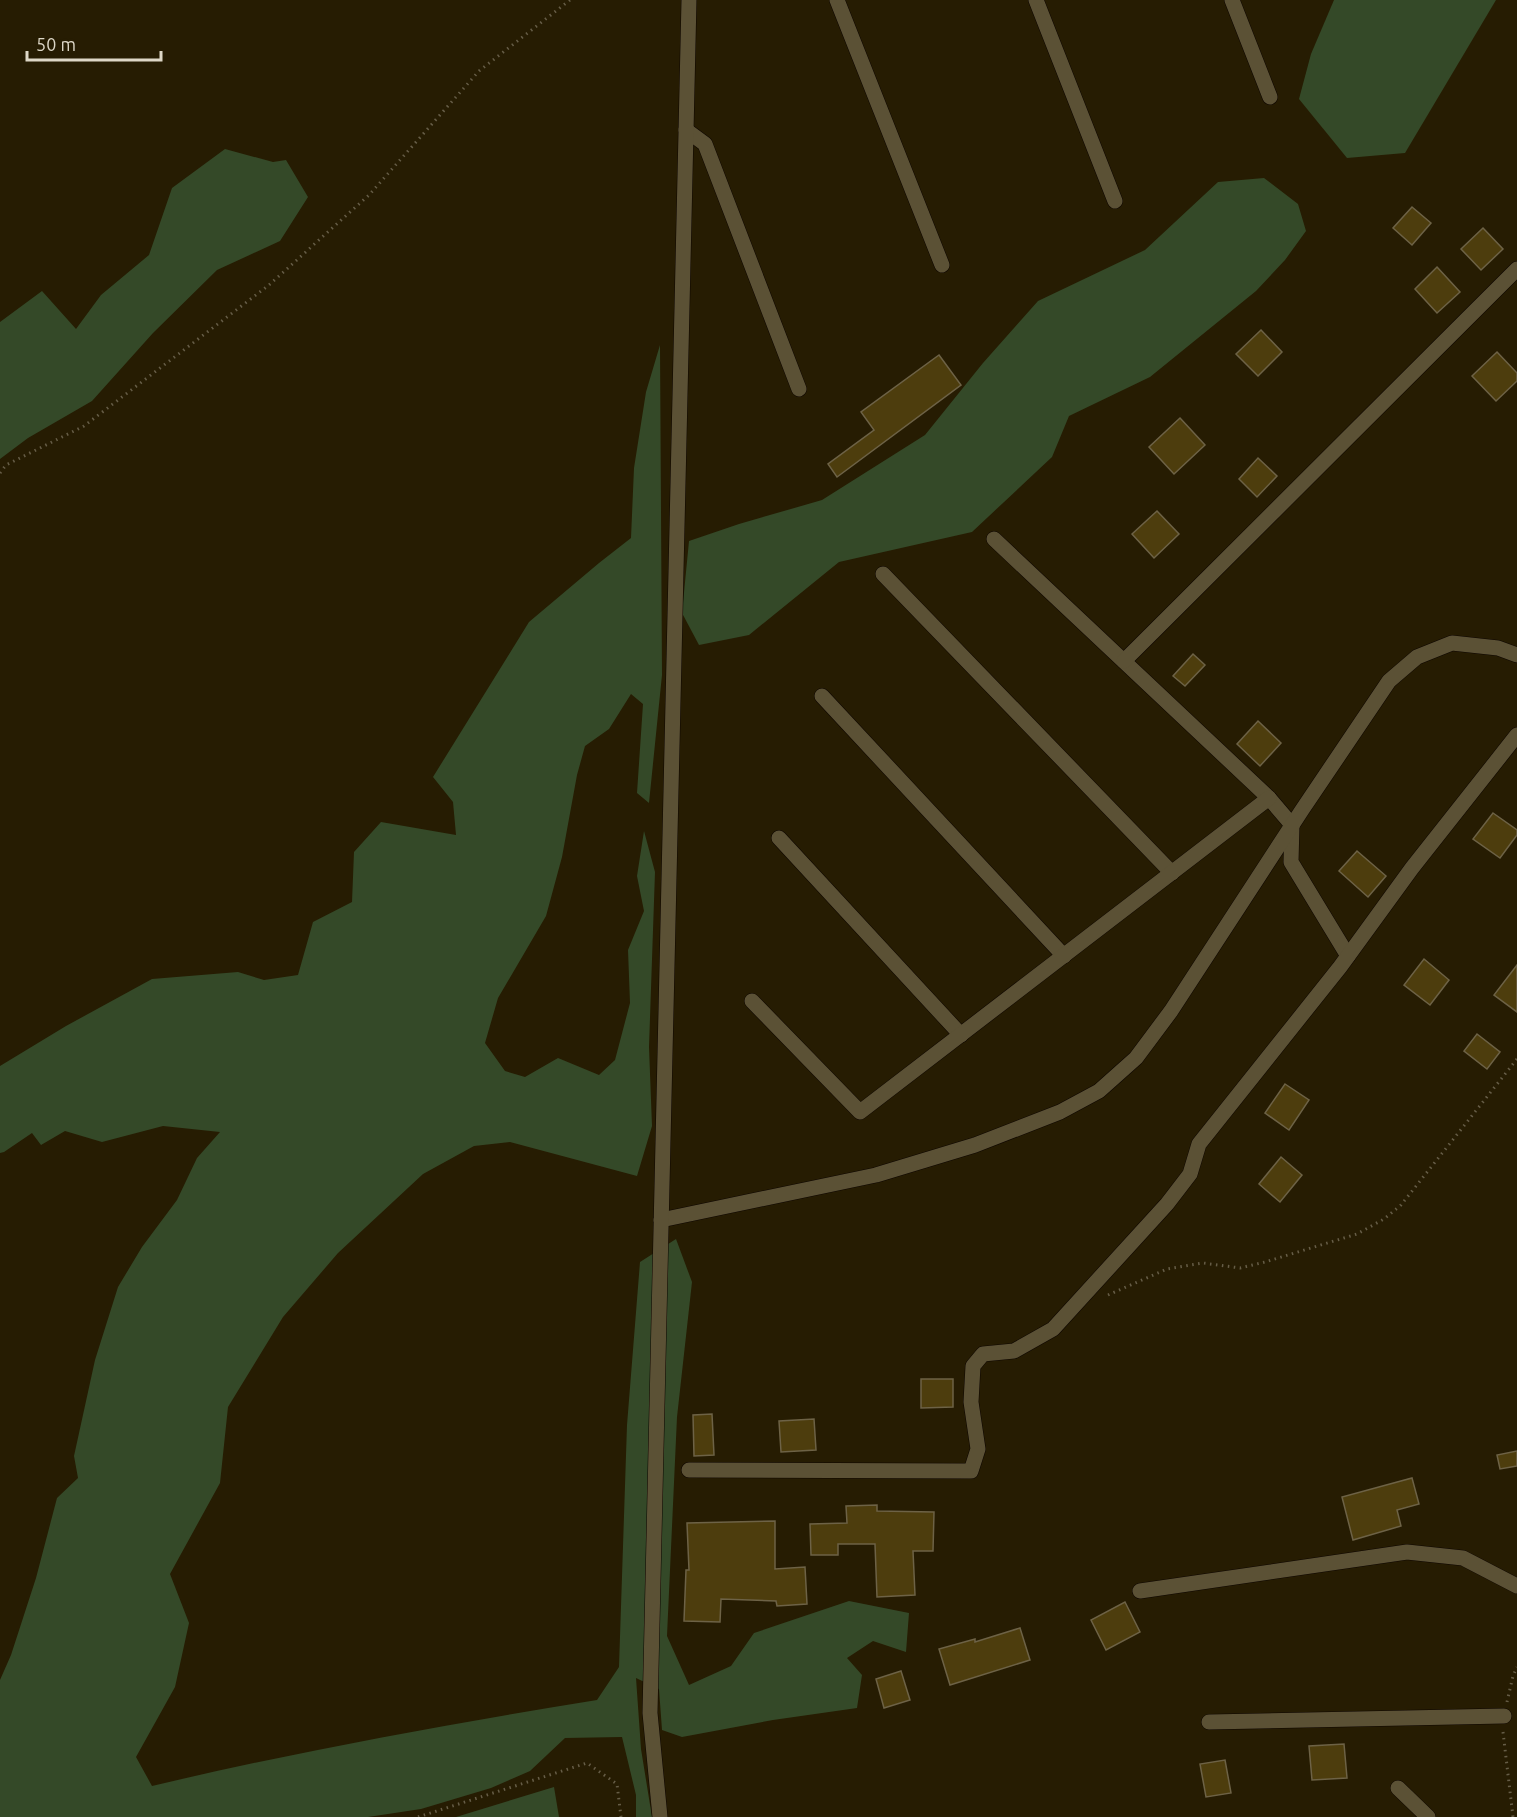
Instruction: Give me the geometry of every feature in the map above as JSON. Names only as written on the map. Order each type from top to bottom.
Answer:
[{"type":"street","points":[[660,1817],[650,1713],[689,0]]},
{"type":"street","points":[[837,0],[942,264]]},
{"type":"street","points":[[1036,0],[1115,201]]},
{"type":"street","points":[[1232,0],[1270,97]]},
{"type":"street","points":[[686,130],[705,144],[799,390]]},
{"type":"street","points":[[1124,662],[1517,269]]},
{"type":"street","points":[[994,539],[1269,798],[1292,825],[1291,862],[1348,956]]},
{"type":"street","points":[[883,574],[1172,873]]},
{"type":"street","points":[[661,1220],[876,1175],[975,1145],[1060,1112],[1099,1091],[1136,1058],[1171,1011],[1389,681],[1418,657],[1452,643],[1498,648],[1517,655]]},
{"type":"street","points":[[822,696],[1064,956]]},
{"type":"street","points":[[689,1470],[971,1471],[978,1449],[971,1402],[973,1366],[983,1354],[1014,1351],[1053,1329],[1151,1221],[1190,1174],[1199,1144],[1348,956],[1412,868],[1517,735]]},
{"type":"street","points":[[752,1001],[860,1112],[1269,798]]},
{"type":"street","points":[[778,838],[961,1035]]},
{"type":"street","points":[[1140,1592],[1407,1552],[1463,1558],[1517,1586]]},
{"type":"street","points":[[1209,1722],[1504,1716]]},
{"type":"street","points":[[1398,1788],[1428,1817]]},
{"type":"path","points":[[0,473],[6,465],[84,426],[269,285],[369,195],[479,71],[570,0]]},
{"type":"path","points":[[1107,1295],[1167,1269],[1203,1263],[1240,1268],[1265,1262],[1357,1234],[1384,1219],[1401,1205],[1517,1059]]},
{"type":"path","points":[[1514,1817],[1503,1737],[1504,1716],[1517,1667]]},
{"type":"path","points":[[418,1817],[587,1763],[617,1784],[621,1817]]},
{"type":"green space","points":[[1334,0],[1496,0],[1405,153],[1347,158],[1299,99],[1311,54]]},
{"type":"green space","points":[[225,149],[273,162],[286,160],[308,197],[280,241],[217,270],[153,333],[92,401],[28,438],[0,459],[0,322],[42,291],[76,329],[101,295],[149,255],[172,188]]},
{"type":"green space","points":[[1264,178],[1298,204],[1306,231],[1285,260],[1256,291],[1150,377],[1069,416],[1052,457],[972,532],[839,562],[749,635],[699,645],[682,613],[689,541],[822,500],[925,435],[983,363],[1038,301],[1145,250],[1218,182]]},
{"type":"green space","points":[[660,345],[662,675],[649,803],[637,793],[643,704],[631,694],[609,729],[585,746],[577,775],[562,857],[546,916],[498,998],[485,1043],[505,1071],[525,1077],[558,1058],[599,1075],[615,1060],[630,1003],[628,950],[644,911],[637,876],[644,831],[655,872],[649,1047],[652,1126],[637,1176],[510,1142],[474,1146],[423,1174],[338,1253],[283,1317],[228,1407],[220,1483],[170,1574],[189,1623],[175,1687],[136,1757],[152,1786],[374,1739],[597,1700],[619,1667],[627,1425],[640,1262],[676,1239],[692,1282],[677,1417],[667,1636],[689,1685],[731,1666],[754,1633],[849,1601],[909,1613],[906,1652],[873,1641],[847,1658],[862,1675],[857,1708],[773,1720],[682,1737],[662,1730],[659,1689],[636,1678],[641,1749],[652,1817],[636,1817],[636,1795],[622,1737],[565,1738],[530,1771],[491,1788],[421,1809],[368,1817],[0,1817],[0,1680],[11,1655],[36,1578],[57,1498],[78,1478],[74,1456],[95,1360],[118,1287],[142,1247],[177,1200],[197,1158],[220,1132],[163,1126],[102,1142],[65,1131],[41,1145],[32,1133],[0,1153],[0,1066],[66,1026],[152,979],[238,972],[264,980],[298,975],[313,922],[352,902],[354,852],[381,822],[456,835],[453,802],[433,777],[529,622],[631,538],[634,468],[646,392]]},
{"type":"green space","points":[[554,1787],[559,1817],[456,1817]]},
{"type":"building","points":[[1412,207],[1431,223],[1412,245],[1393,228]]},
{"type":"building","points":[[1483,228],[1503,249],[1481,270],[1461,249]]},
{"type":"building","points":[[1437,267],[1460,292],[1437,313],[1415,289]]},
{"type":"building","points":[[1261,330],[1282,352],[1258,376],[1236,354]]},
{"type":"building","points":[[1497,352],[1517,373],[1517,381],[1496,401],[1472,376]]},
{"type":"building","points":[[939,355],[961,385],[837,477],[828,464],[874,430],[861,412]]},
{"type":"building","points":[[1180,418],[1205,445],[1174,474],[1149,447]]},
{"type":"building","points":[[1258,458],[1277,476],[1257,497],[1239,479]]},
{"type":"building","points":[[1157,511],[1179,534],[1154,558],[1132,534]]},
{"type":"building","points":[[1193,654],[1205,665],[1185,686],[1173,676]]},
{"type":"building","points":[[1258,721],[1281,743],[1260,766],[1237,744]]},
{"type":"building","points":[[1493,813],[1517,830],[1517,835],[1500,858],[1473,839]]},
{"type":"building","points":[[1357,851],[1386,876],[1368,897],[1339,871]]},
{"type":"building","points":[[1424,959],[1449,980],[1430,1005],[1404,985]]},
{"type":"building","points":[[1517,965],[1517,1012],[1494,995]]},
{"type":"building","points":[[1477,1034],[1500,1052],[1487,1069],[1464,1051]]},
{"type":"building","points":[[1285,1084],[1309,1100],[1289,1130],[1265,1113]]},
{"type":"building","points":[[1281,1157],[1302,1175],[1280,1202],[1259,1184]]},
{"type":"building","points":[[921,1379],[953,1379],[953,1407],[921,1408]]},
{"type":"building","points":[[712,1414],[714,1455],[694,1456],[693,1415]]},
{"type":"building","points":[[814,1419],[816,1450],[781,1452],[779,1421]]},
{"type":"building","points":[[1517,1451],[1517,1466],[1500,1469],[1497,1455]]},
{"type":"building","points":[[1412,1478],[1419,1504],[1397,1510],[1401,1526],[1353,1540],[1342,1497]]},
{"type":"building","points":[[877,1505],[877,1511],[934,1512],[933,1551],[913,1551],[915,1595],[877,1597],[875,1544],[838,1544],[838,1555],[811,1555],[810,1524],[847,1523],[846,1506]]},
{"type":"building","points":[[775,1521],[775,1569],[805,1567],[807,1604],[777,1606],[776,1601],[721,1599],[720,1622],[684,1621],[686,1570],[689,1570],[687,1523]]},
{"type":"building","points":[[1125,1602],[1140,1632],[1106,1650],[1091,1620]]},
{"type":"building","points":[[1020,1628],[1030,1660],[950,1685],[939,1649],[975,1639],[975,1642]]},
{"type":"building","points":[[901,1671],[910,1700],[884,1708],[876,1679]]},
{"type":"building","points":[[1344,1744],[1347,1778],[1312,1780],[1309,1746]]},
{"type":"building","points":[[1225,1760],[1231,1793],[1206,1797],[1200,1764]]}]
